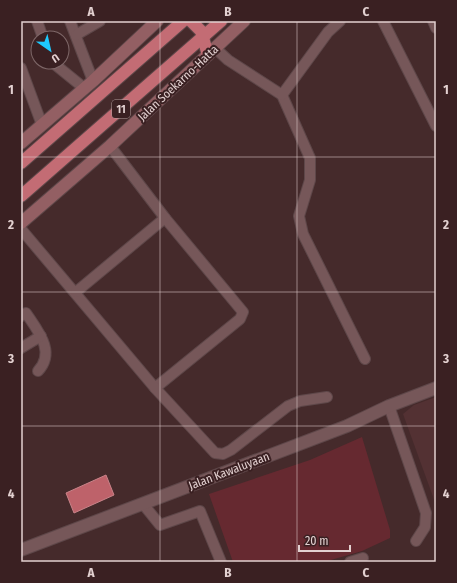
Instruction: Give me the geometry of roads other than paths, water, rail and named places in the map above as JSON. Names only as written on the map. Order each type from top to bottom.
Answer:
[{"type":"highway","name":"11","points":[[21,163],[183,21]]},
{"type":"highway","points":[[191,21],[197,25],[212,52]]},
{"type":"highway","name":"Jalan Soekarno-Hatta","points":[[21,196],[221,21]]},
{"type":"main road","points":[[21,143],[157,21]]},
{"type":"main road","name":"Jalan Soekarno-Hatta","points":[[21,223],[110,146],[244,21]]},
{"type":"street","name":"Jalan Kawaluyaan","points":[[21,550],[347,426],[388,406],[436,388]]},
{"type":"lane","points":[[70,21],[76,35],[88,84]]},
{"type":"lane","points":[[76,35],[100,21]]},
{"type":"lane","points":[[282,95],[328,32],[340,21]]},
{"type":"lane","points":[[383,21],[436,126]]},
{"type":"lane","points":[[433,21],[436,28]]},
{"type":"lane","points":[[212,52],[228,60],[282,95],[310,158],[310,180],[299,216],[304,234],[365,359]]},
{"type":"lane","points":[[21,68],[42,125]]},
{"type":"lane","points":[[65,70],[88,84]]},
{"type":"lane","points":[[110,146],[165,218],[243,312],[243,316],[155,388]]},
{"type":"lane","points":[[76,292],[165,218]]},
{"type":"lane","points":[[21,229],[76,292],[155,388],[215,453],[223,454],[231,450],[288,406],[300,401],[327,397]]},
{"type":"lane","points":[[23,311],[42,336],[47,353],[45,364],[38,371]]},
{"type":"lane","points":[[21,348],[42,336]]},
{"type":"lane","points":[[388,406],[426,513],[425,527],[416,541]]},
{"type":"lane","points":[[142,504],[160,525],[200,511],[221,562]]},
{"type":"lane","points":[[350,562],[363,558]]}]
